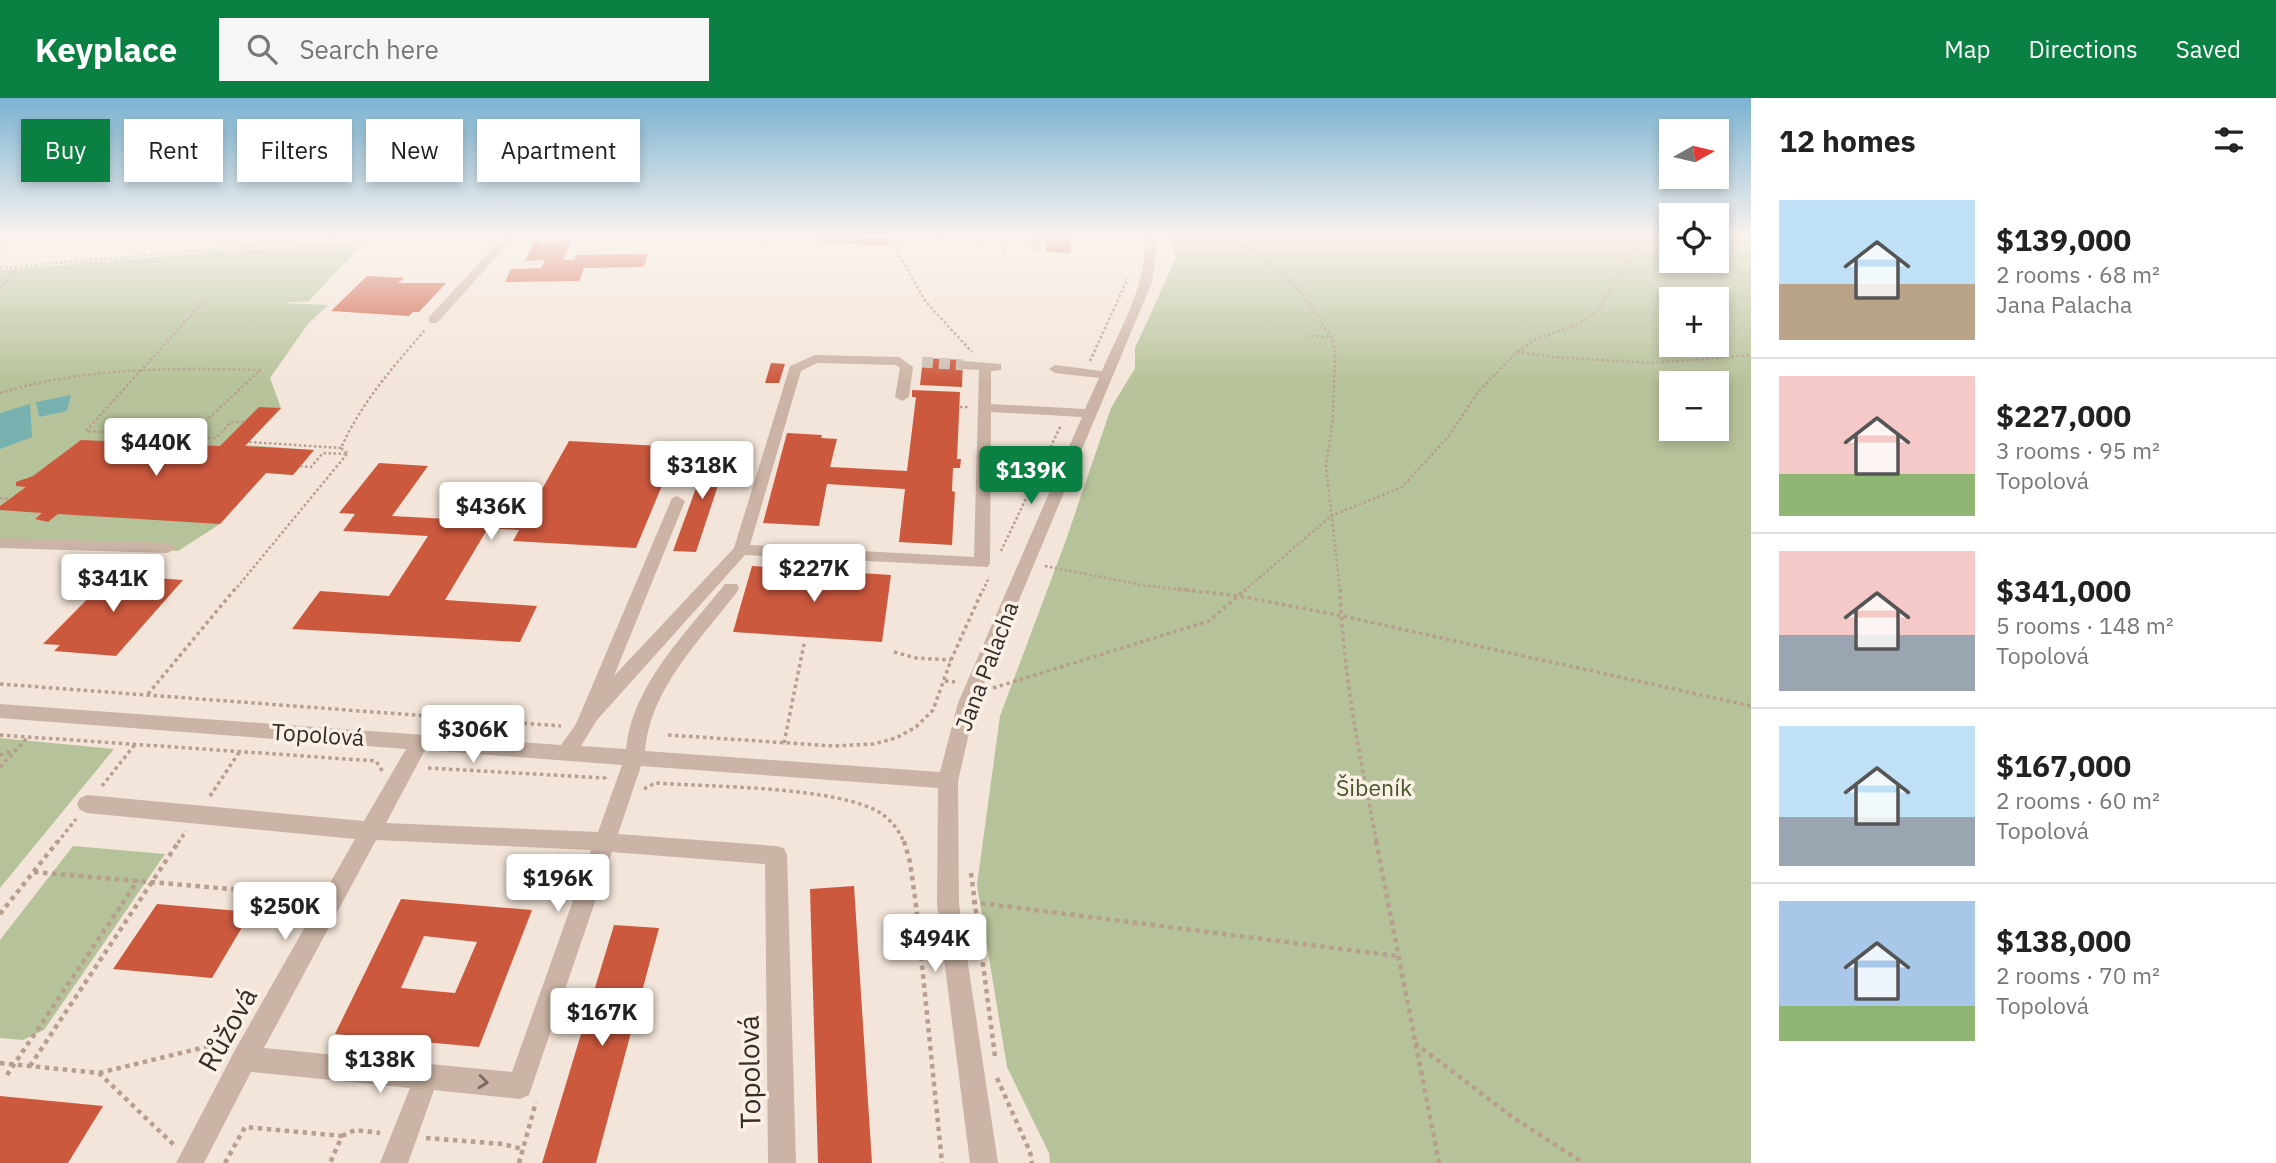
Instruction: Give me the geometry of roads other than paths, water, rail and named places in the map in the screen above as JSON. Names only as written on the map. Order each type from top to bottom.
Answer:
[{"type":"street","points":[[433,320],[465,285]]},
{"type":"street","name":"Jana Palacha","points":[[984,1163],[948,904],[948,781],[967,703],[1145,285]]},
{"type":"street","points":[[566,751],[586,722],[741,550],[795,369],[815,359],[922,362]]},
{"type":"street","points":[[899,361],[907,368],[902,397]]},
{"type":"street","points":[[741,550],[982,563],[987,364],[963,365]]},
{"type":"street","points":[[1055,369],[1106,375]]},
{"type":"street","points":[[984,408],[1090,413]]},
{"type":"street","points":[[586,722],[677,501]]},
{"type":"street","points":[[0,543],[168,548]]},
{"type":"street","points":[[244,1059],[520,1086],[600,841],[635,756],[637,733],[659,681],[732,587]]},
{"type":"street","name":"Topolová","points":[[0,711],[948,781]]},
{"type":"street","name":"Růžová","points":[[190,1162],[420,741]]},
{"type":"street","points":[[87,804],[370,831],[600,841]]},
{"type":"street","name":"Topolová","points":[[600,841],[776,855],[782,1163]]},
{"type":"street","points":[[394,1163],[427,1076]]},
{"type":"water","points":[[71,395],[67,411],[39,417],[36,402]]},
{"type":"water","points":[[30,404],[32,437],[0,449],[0,413]]},
{"type":"tunnel","points":[[922,362],[963,365]]},
{"type":"park label","name":"Šibeník","points":[[1374,787]]}]
